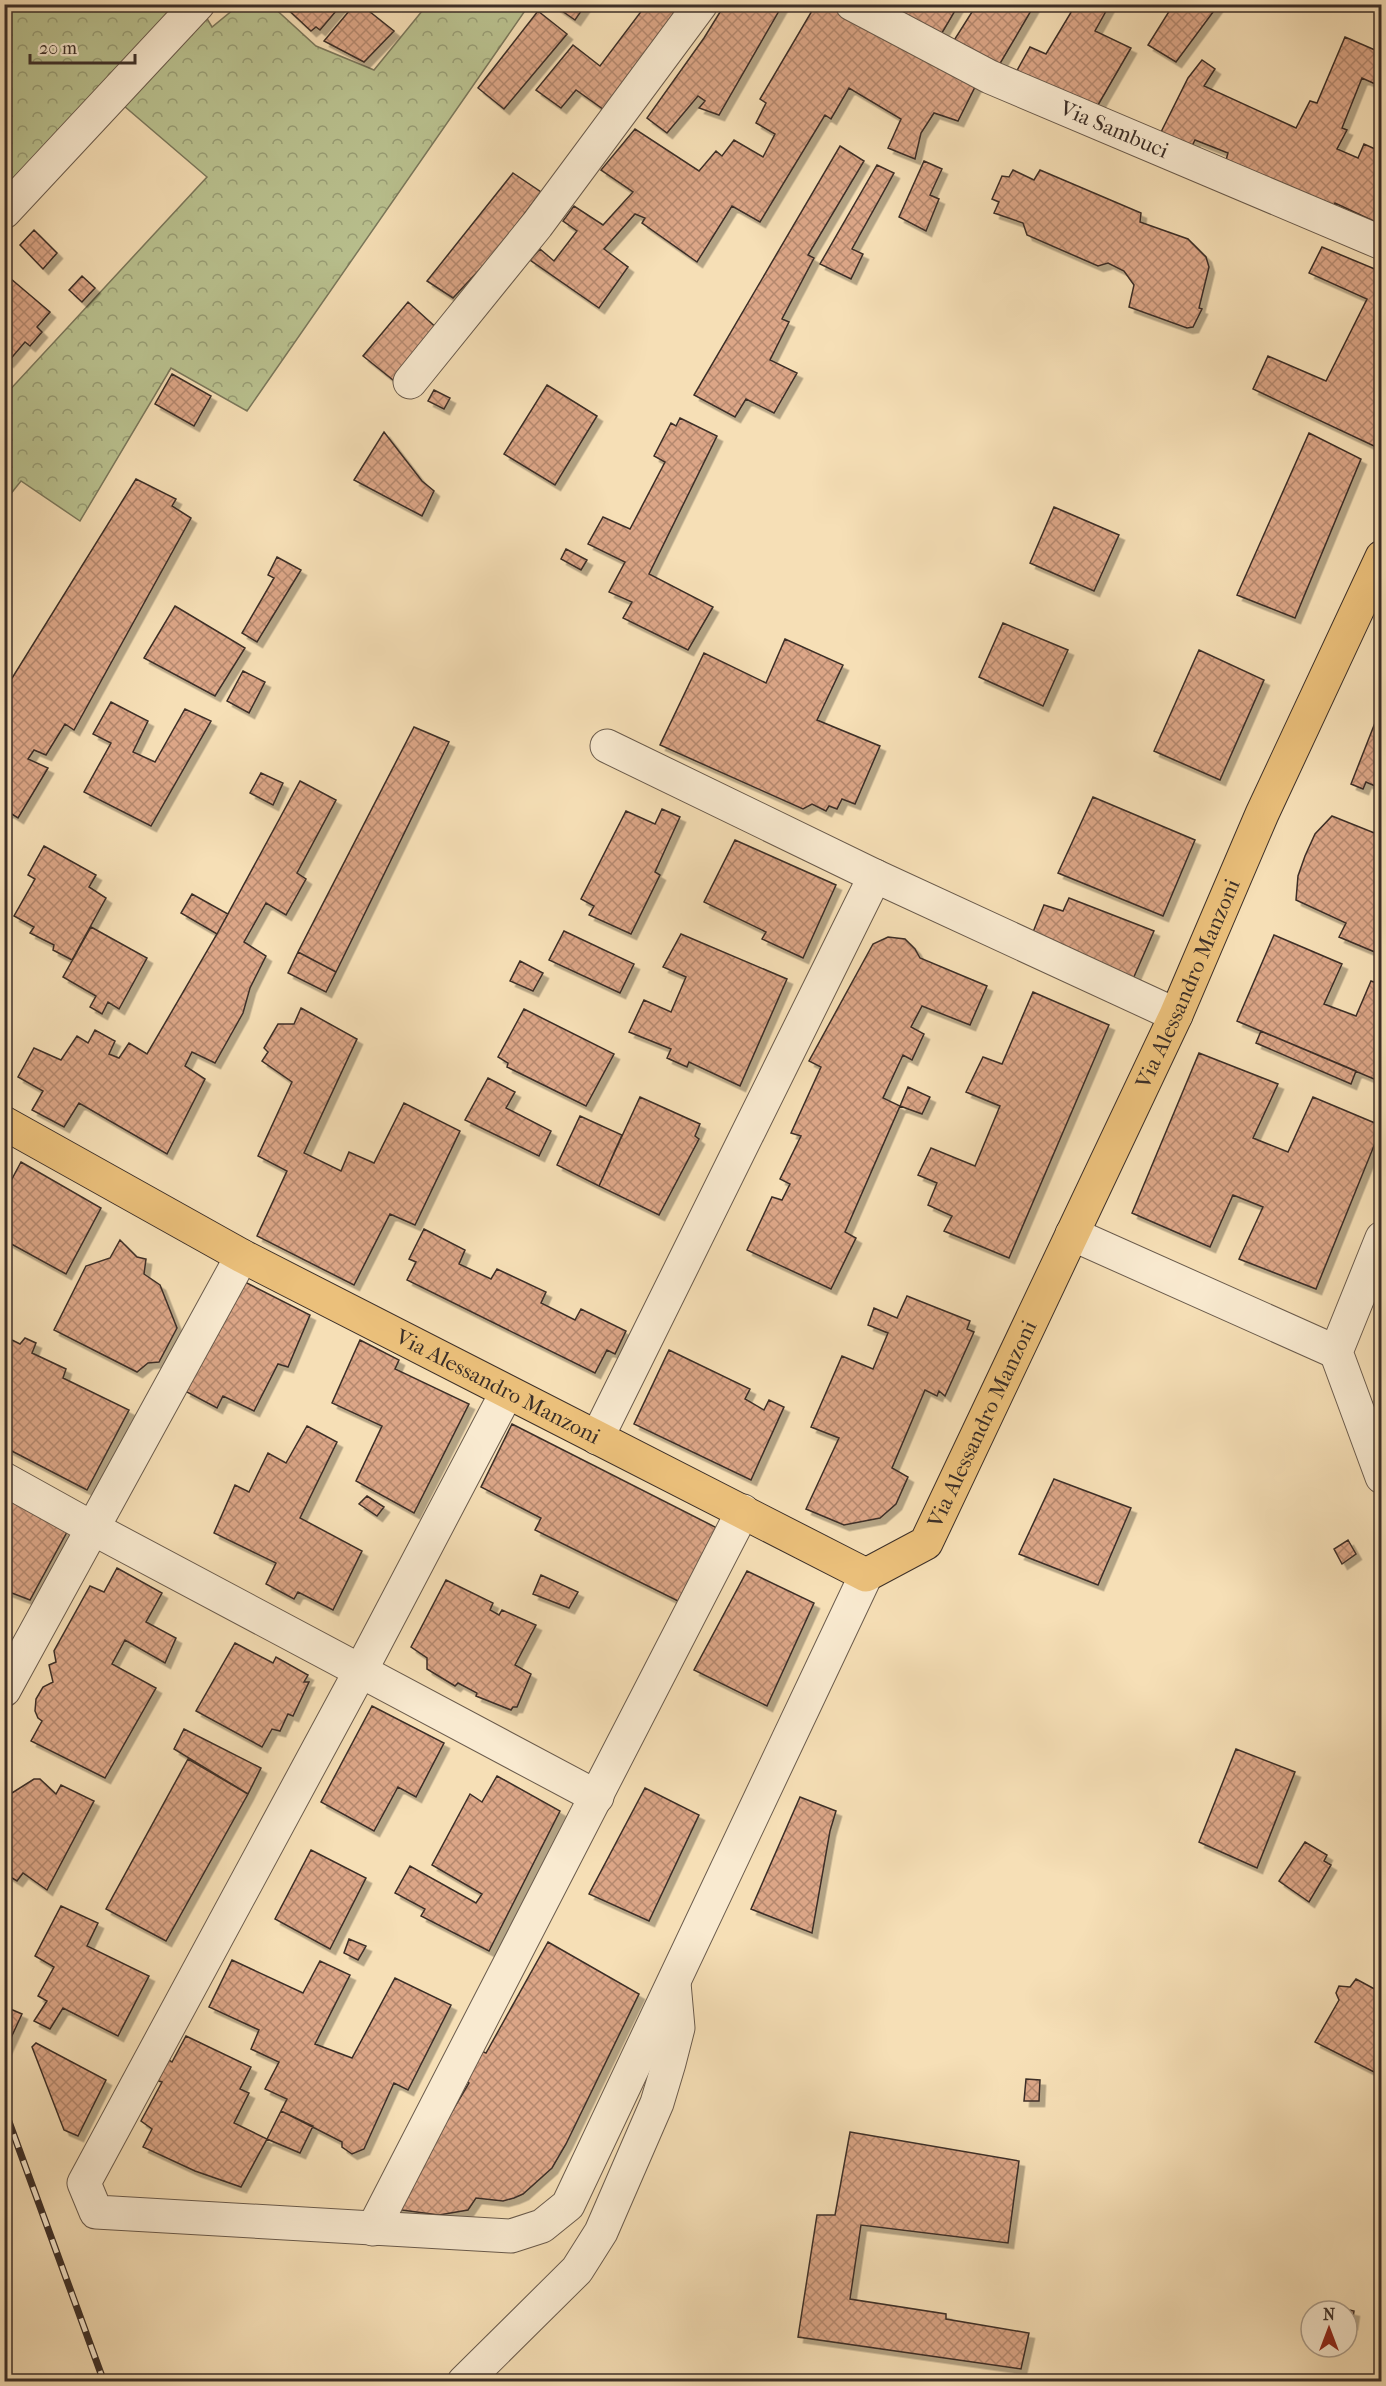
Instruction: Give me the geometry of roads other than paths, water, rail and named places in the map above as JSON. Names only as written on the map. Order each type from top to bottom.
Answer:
[{"type":"main road","name":"Via Alessandro Manzoni","points":[[4,1123],[242,1256],[866,1575],[926,1543],[1176,1015],[1262,814],[1382,557]]},
{"type":"street","points":[[4,212],[198,4]]},
{"type":"street","points":[[410,382],[537,225],[701,4]]},
{"type":"street","name":"Via Sambuci","points":[[852,4],[990,77],[1382,243]]},
{"type":"street","points":[[607,746],[875,876],[1176,1015]]},
{"type":"street","points":[[597,1438],[875,876]]},
{"type":"street","points":[[1072,1233],[1336,1352]]},
{"type":"street","points":[[1382,1238],[1336,1352],[1382,1477]]},
{"type":"street","points":[[4,1690],[242,1256]]},
{"type":"street","points":[[507,1392],[84,2183],[96,2212],[511,2236],[542,2226],[568,2205],[866,1575]]},
{"type":"street","points":[[4,1479],[597,1797]]},
{"type":"street","points":[[373,2229],[743,1511]]},
{"type":"street","points":[[464,2382],[577,2270],[601,2232],[657,2103],[669,2063],[678,2028],[674,1981]]},
{"type":"railway","points":[[4,2108],[104,2382]]}]
